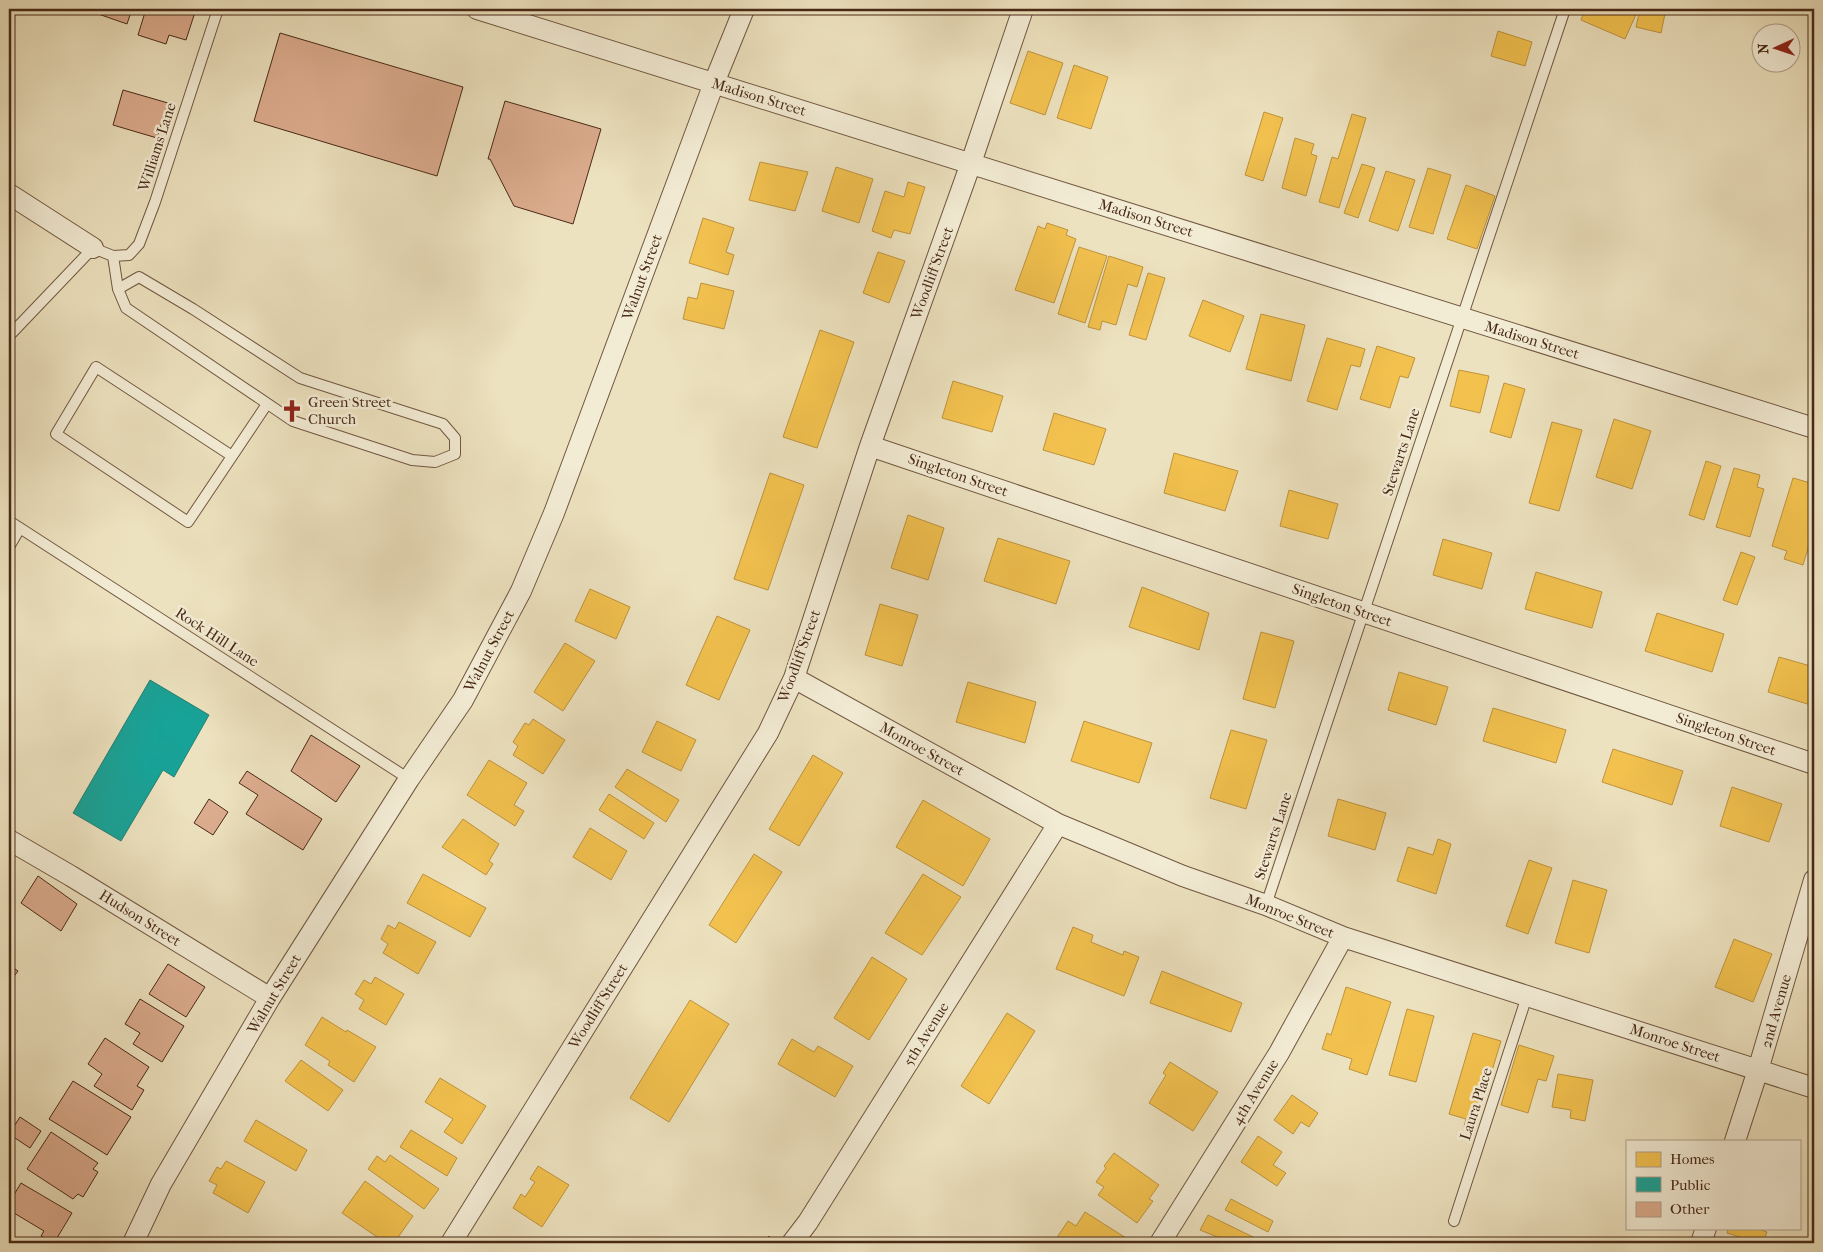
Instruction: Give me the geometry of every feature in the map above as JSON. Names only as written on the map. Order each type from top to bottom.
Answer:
[{"type":"street","name":"Walnut Street","points":[[133,1243],[161,1184],[270,998],[409,779],[463,700],[521,591],[554,512],[714,83],[744,9]]},
{"type":"street","name":"Woodliff Street","points":[[451,1243],[768,733],[794,678],[870,446],[971,164],[1023,9]]},
{"type":"street","name":"Madison Street","points":[[484,10],[1814,428]]},
{"type":"street","points":[[9,194],[93,248]]},
{"type":"street","name":"Singleton Street","points":[[870,446],[1814,764]]},
{"type":"street","name":"Monroe Street","points":[[794,678],[1058,824],[1183,876],[1266,905],[1342,937],[1814,1088]]},
{"type":"street","name":"5th Avenue","points":[[792,1243],[818,1205],[1058,824]]},
{"type":"street","name":"Hudson Street","points":[[9,840],[270,998]]},
{"type":"street","name":"2nd Avenue","points":[[1735,1140],[1814,880]]},
{"type":"street","name":"4th Avenue","points":[[1160,1243],[1279,1054],[1342,937]]},
{"type":"street","points":[[1701,1243],[1705,1230]]},
{"type":"lane","name":"Williams Lane","points":[[113,256],[129,255],[139,244],[218,9]]},
{"type":"lane","name":"Stewarts Lane","points":[[1266,905],[1565,9]]},
{"type":"lane","points":[[9,336],[93,248],[113,256],[118,289],[126,308],[293,421],[412,460],[435,462],[455,454],[455,438],[443,424],[300,378],[139,276],[118,289]]},
{"type":"lane","points":[[232,456],[96,367],[56,434],[188,522],[268,404]]},
{"type":"lane","name":"Rock Hill Lane","points":[[9,521],[409,779]]},
{"type":"lane","points":[[9,547],[20,528]]},
{"type":"lane","name":"Laura Place","points":[[1454,1221],[1526,996]]},
{"type":"building: Homes","points":[[1585,9],[1638,10],[1625,39],[1581,20]]},
{"type":"building: Homes","points":[[1640,9],[1666,9],[1661,33],[1636,27]]},
{"type":"building: Homes","points":[[1498,31],[1532,42],[1525,66],[1491,56]]},
{"type":"building: Homes","points":[[1028,51],[1063,63],[1045,115],[1010,103]]},
{"type":"building: Homes","points":[[1074,65],[1108,77],[1091,129],[1057,118]]},
{"type":"building: Homes","points":[[1264,112],[1283,118],[1263,181],[1245,175]]},
{"type":"building: Homes","points":[[1352,114],[1366,118],[1339,208],[1319,202],[1332,157],[1338,159]]},
{"type":"building: Homes","points":[[1295,138],[1314,144],[1311,154],[1317,156],[1306,196],[1282,188]]},
{"type":"building: Homes","points":[[760,162],[808,172],[795,211],[749,200]]},
{"type":"building: Homes","points":[[1362,164],[1375,168],[1358,218],[1344,213]]},
{"type":"building: Homes","points":[[836,167],[873,179],[859,223],[822,211]]},
{"type":"building: Homes","points":[[1428,168],[1451,175],[1433,234],[1409,227]]},
{"type":"building: Homes","points":[[1386,171],[1415,180],[1398,231],[1369,221]]},
{"type":"building: Homes","points":[[908,182],[925,187],[910,234],[894,230],[891,238],[872,231],[885,191],[904,197]]},
{"type":"building: Homes","points":[[1466,185],[1495,196],[1477,249],[1447,239]]},
{"type":"building: Homes","points":[[703,218],[734,228],[726,252],[734,255],[728,275],[689,263]]},
{"type":"building: Homes","points":[[1047,223],[1068,230],[1066,235],[1076,239],[1054,303],[1015,290],[1038,226],[1045,229]]},
{"type":"building: Homes","points":[[1079,247],[1107,256],[1085,323],[1058,314]]},
{"type":"building: Homes","points":[[878,252],[905,261],[889,303],[863,293]]},
{"type":"building: Homes","points":[[1109,256],[1143,267],[1137,287],[1128,284],[1116,325],[1102,321],[1100,330],[1088,327]]},
{"type":"building: Homes","points":[[1148,273],[1165,278],[1146,340],[1129,335]]},
{"type":"building: Homes","points":[[701,283],[734,291],[724,329],[683,319],[688,297],[697,299]]},
{"type":"building: Homes","points":[[1203,300],[1244,316],[1230,352],[1189,336]]},
{"type":"building: Homes","points":[[1261,314],[1305,325],[1291,381],[1246,369]]},
{"type":"building: Homes","points":[[820,330],[854,342],[817,448],[783,437]]},
{"type":"building: Homes","points":[[1327,338],[1365,349],[1360,367],[1351,365],[1337,410],[1307,401]]},
{"type":"building: Homes","points":[[1377,346],[1415,358],[1408,378],[1400,376],[1390,408],[1360,399]]},
{"type":"building: Homes","points":[[1459,370],[1489,376],[1480,413],[1450,406]]},
{"type":"building: Homes","points":[[953,381],[1003,396],[992,432],[942,418]]},
{"type":"building: Homes","points":[[1504,383],[1525,389],[1511,438],[1490,432]]},
{"type":"building: Homes","points":[[1054,413],[1106,429],[1094,465],[1043,450]]},
{"type":"building: Homes","points":[[1614,419],[1651,431],[1632,489],[1596,477]]},
{"type":"building: Homes","points":[[1552,422],[1582,430],[1559,511],[1529,503]]},
{"type":"building: Homes","points":[[1174,453],[1238,471],[1225,511],[1164,493]]},
{"type":"building: Homes","points":[[1706,461],[1721,466],[1704,520],[1689,515]]},
{"type":"building: Homes","points":[[1734,468],[1760,475],[1757,487],[1764,489],[1750,537],[1716,527]]},
{"type":"building: Homes","points":[[770,473],[804,485],[768,590],[734,579]]},
{"type":"building: Homes","points":[[1793,478],[1814,484],[1814,528],[1803,565],[1784,559],[1787,551],[1772,546]]},
{"type":"building: Homes","points":[[1289,490],[1338,504],[1328,539],[1280,526]]},
{"type":"building: Homes","points":[[908,515],[944,528],[928,580],[891,568]]},
{"type":"building: Homes","points":[[998,538],[1070,561],[1056,604],[984,581]]},
{"type":"building: Homes","points":[[1443,539],[1492,553],[1482,589],[1433,575]]},
{"type":"building: Homes","points":[[1741,552],[1755,557],[1737,605],[1723,600]]},
{"type":"building: Homes","points":[[1536,572],[1602,592],[1592,628],[1525,609]]},
{"type":"building: Homes","points":[[1142,587],[1209,613],[1199,650],[1129,627]]},
{"type":"building: Homes","points":[[590,589],[630,607],[616,639],[575,621]]},
{"type":"building: Homes","points":[[880,604],[918,615],[902,666],[865,655]]},
{"type":"building: Homes","points":[[1657,613],[1724,634],[1712,672],[1645,651]]},
{"type":"building: Homes","points":[[717,616],[750,630],[719,700],[686,685]]},
{"type":"building: Homes","points":[[1261,632],[1294,641],[1275,708],[1243,699]]},
{"type":"building: Homes","points":[[565,643],[595,661],[563,711],[534,692]]},
{"type":"building: Homes","points":[[1779,657],[1814,667],[1814,706],[1768,692]]},
{"type":"building: Homes","points":[[1399,672],[1448,687],[1436,725],[1388,710]]},
{"type":"building: Homes","points":[[968,682],[1036,702],[1025,743],[956,722]]},
{"type":"building: Homes","points":[[1493,708],[1566,730],[1556,763],[1483,741]]},
{"type":"building: Homes","points":[[533,719],[565,740],[543,774],[513,755],[518,746],[513,742],[525,723],[529,725]]},
{"type":"building: Homes","points":[[657,721],[696,740],[681,771],[642,752]]},
{"type":"building: Homes","points":[[1084,721],[1152,743],[1139,783],[1071,761]]},
{"type":"building: Homes","points":[[1231,730],[1267,740],[1246,809],[1210,798]]},
{"type":"building: Homes","points":[[1613,749],[1683,771],[1672,805],[1602,782]]},
{"type":"building: Homes","points":[[813,755],[843,773],[799,846],[769,829]]},
{"type":"building: Homes","points":[[489,760],[527,783],[514,805],[524,811],[515,826],[467,795]]},
{"type":"building: Homes","points":[[627,769],[679,800],[666,822],[615,787]]},
{"type":"building: Homes","points":[[1732,787],[1782,804],[1769,842],[1720,826]]},
{"type":"building: Homes","points":[[609,794],[654,823],[644,839],[599,810]]},
{"type":"building: Homes","points":[[1338,799],[1386,813],[1375,850],[1328,836]]},
{"type":"building: Homes","points":[[923,800],[990,839],[963,886],[896,847]]},
{"type":"building: Homes","points":[[463,819],[499,844],[489,861],[493,864],[486,875],[442,847]]},
{"type":"building: Homes","points":[[590,828],[627,851],[611,880],[573,857]]},
{"type":"building: Homes","points":[[1438,839],[1451,844],[1436,894],[1397,881],[1408,847],[1433,855]]},
{"type":"building: Homes","points":[[754,854],[782,872],[736,943],[709,925]]},
{"type":"building: Homes","points":[[1529,860],[1552,868],[1528,934],[1506,926]]},
{"type":"building: Homes","points":[[423,874],[486,908],[470,937],[407,903]]},
{"type":"building: Homes","points":[[923,874],[961,897],[922,955],[885,933]]},
{"type":"building: Homes","points":[[1573,880],[1607,890],[1589,953],[1555,943]]},
{"type":"building: Homes","points":[[399,922],[436,942],[418,974],[383,953],[388,944],[381,939],[388,925],[395,929]]},
{"type":"building: Homes","points":[[1073,927],[1093,935],[1091,942],[1123,955],[1124,951],[1139,957],[1124,996],[1056,969]]},
{"type":"building: Homes","points":[[1734,939],[1772,954],[1753,1002],[1715,987]]},
{"type":"building: Homes","points":[[872,957],[907,979],[869,1040],[834,1018]]},
{"type":"building: Homes","points":[[1162,971],[1242,1003],[1231,1032],[1150,1003]]},
{"type":"building: Homes","points":[[375,977],[404,994],[386,1025],[359,1009],[364,1000],[355,994],[364,980],[371,984]]},
{"type":"building: Homes","points":[[1346,987],[1391,1002],[1367,1075],[1349,1069],[1352,1059],[1322,1049],[1327,1033],[1331,1035]]},
{"type":"building: Homes","points":[[690,1000],[729,1024],[669,1122],[630,1098]]},
{"type":"building: Homes","points":[[1407,1009],[1434,1016],[1416,1082],[1389,1075]]},
{"type":"building: Homes","points":[[1007,1013],[1035,1031],[989,1104],[961,1086]]},
{"type":"building: Homes","points":[[322,1017],[376,1047],[354,1082],[328,1065],[330,1061],[305,1045]]},
{"type":"building: Homes","points":[[1473,1033],[1501,1041],[1474,1130],[1464,1127],[1466,1119],[1449,1114]]},
{"type":"building: Homes","points":[[792,1039],[814,1052],[818,1046],[853,1066],[835,1097],[778,1064]]},
{"type":"building: Homes","points":[[1519,1045],[1554,1056],[1546,1081],[1538,1079],[1528,1113],[1501,1105]]},
{"type":"building: Homes","points":[[301,1060],[343,1090],[328,1111],[285,1081]]},
{"type":"building: Homes","points":[[1170,1062],[1218,1092],[1193,1131],[1149,1103],[1166,1075],[1163,1073]]},
{"type":"building: Homes","points":[[1558,1074],[1593,1080],[1585,1121],[1570,1118],[1571,1110],[1552,1107]]},
{"type":"building: Homes","points":[[440,1078],[486,1106],[462,1144],[444,1132],[453,1119],[425,1102]]},
{"type":"building: Homes","points":[[1292,1095],[1318,1113],[1309,1127],[1301,1122],[1293,1134],[1274,1120]]},
{"type":"building: Homes","points":[[256,1120],[307,1150],[296,1171],[244,1141]]},
{"type":"building: Homes","points":[[411,1130],[457,1158],[447,1176],[400,1147]]},
{"type":"building: Homes","points":[[1258,1136],[1282,1152],[1273,1165],[1286,1173],[1277,1186],[1241,1162]]},
{"type":"building: Homes","points":[[1114,1153],[1159,1185],[1149,1199],[1153,1201],[1137,1223],[1098,1195],[1104,1187],[1096,1182],[1106,1168],[1104,1166]]},
{"type":"building: Homes","points":[[390,1155],[439,1189],[424,1209],[368,1169],[377,1156],[385,1162]]},
{"type":"building: Homes","points":[[226,1161],[265,1182],[248,1213],[213,1193],[217,1185],[209,1181],[217,1167],[221,1169]]},
{"type":"building: Homes","points":[[538,1166],[569,1185],[542,1227],[513,1208],[521,1194],[525,1197],[535,1182],[530,1179]]},
{"type":"building: Homes","points":[[365,1181],[413,1216],[394,1243],[386,1243],[342,1213]]},
{"type":"building: Homes","points":[[1231,1199],[1273,1221],[1268,1232],[1225,1210]]},
{"type":"building: Homes","points":[[1085,1212],[1126,1238],[1123,1243],[1054,1242],[1068,1221],[1076,1226]]},
{"type":"building: Homes","points":[[1208,1215],[1255,1238],[1252,1243],[1232,1243],[1200,1230]]},
{"type":"building: Homes","points":[[1728,1230],[1762,1230],[1767,1232],[1763,1243],[1727,1233]]},
{"type":"building: Public","points":[[150,680],[209,715],[174,777],[163,770],[121,841],[73,813]]},
{"type":"building: Other","points":[[84,9],[132,9],[127,24]]},
{"type":"building: Other","points":[[146,9],[196,9],[186,40],[169,35],[166,44],[138,35]]},
{"type":"building: Other","points":[[280,33],[463,87],[437,176],[254,121]]},
{"type":"building: Other","points":[[123,90],[168,103],[157,138],[113,125]]},
{"type":"building: Other","points":[[505,101],[601,129],[573,224],[514,206],[490,159],[488,159]]},
{"type":"building: Other","points":[[311,735],[360,766],[336,802],[291,771]]},
{"type":"building: Other","points":[[247,771],[322,819],[303,850],[246,814],[258,795],[239,783]]},
{"type":"building: Other","points":[[209,799],[228,812],[213,835],[194,823]]},
{"type":"building: Other","points":[[38,876],[77,904],[61,931],[21,903]]},
{"type":"building: Other","points":[[168,964],[205,987],[186,1017],[149,994]]},
{"type":"building: Other","points":[[9,965],[18,971],[9,983]]},
{"type":"building: Other","points":[[140,999],[184,1026],[162,1062],[133,1044],[140,1033],[125,1024]]},
{"type":"building: Other","points":[[105,1038],[149,1067],[137,1086],[144,1090],[132,1110],[94,1086],[102,1074],[88,1064]]},
{"type":"building: Other","points":[[73,1081],[131,1117],[107,1155],[49,1119]]},
{"type":"building: Other","points":[[20,1117],[41,1131],[30,1148],[9,1134]]},
{"type":"building: Other","points":[[51,1132],[98,1163],[93,1169],[98,1172],[83,1197],[78,1194],[73,1199],[27,1169]]},
{"type":"building: Other","points":[[21,1183],[72,1213],[54,1243],[41,1236],[44,1231],[9,1210],[9,1203]]},
{"type":"place","name":"Green Street Church","points":[[292,411]]}]
